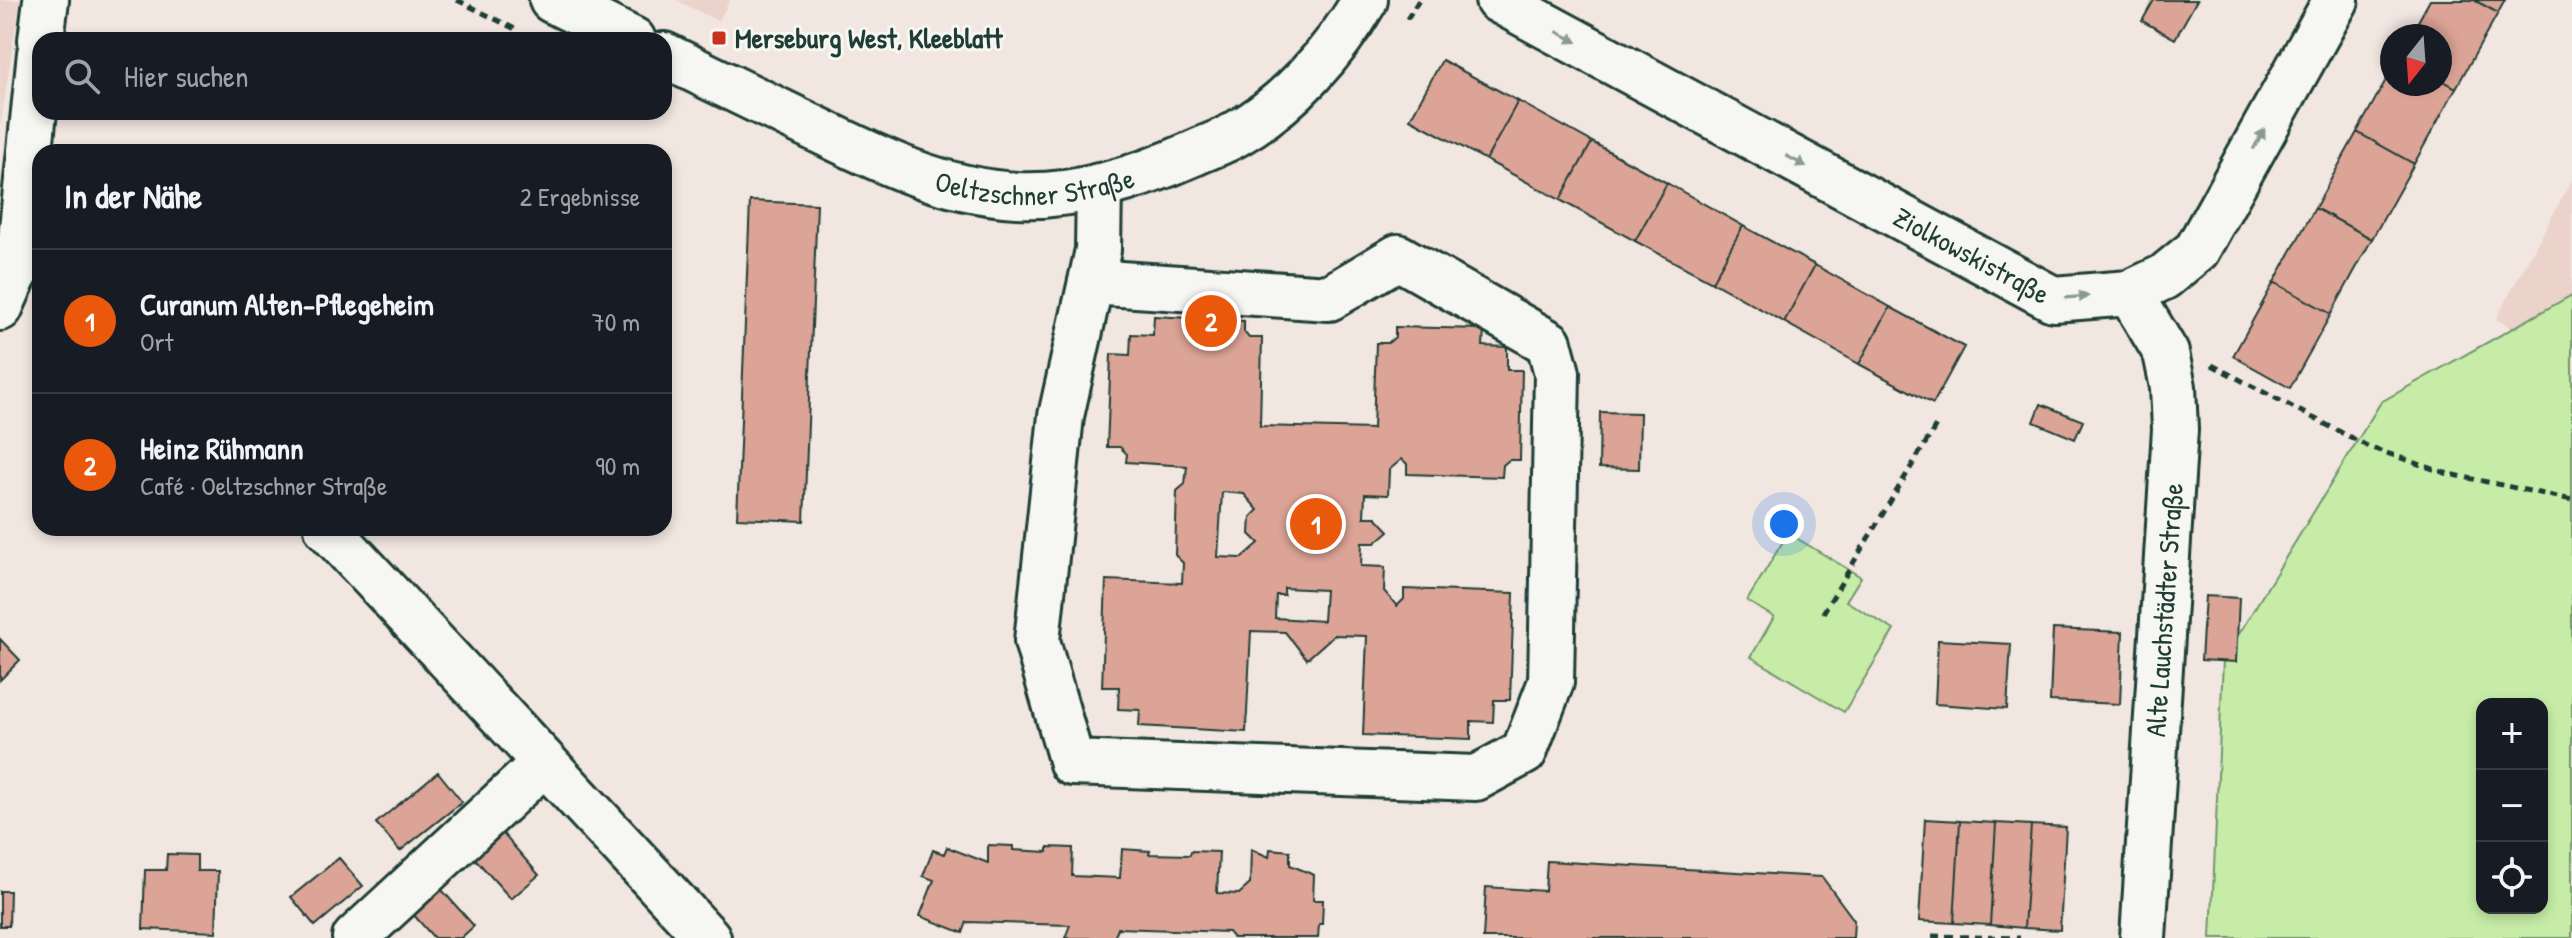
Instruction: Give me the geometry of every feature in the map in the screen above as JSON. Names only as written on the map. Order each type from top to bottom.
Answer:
[{"type":"street","points":[[42,32],[46,0]]},
{"type":"street","points":[[552,0],[617,32]]},
{"type":"street","name":"Ziolkowskistraße","points":[[1498,0],[2053,299],[2130,293],[2164,277],[2197,250],[2336,0]]},
{"type":"street","name":"Oeltzschner Straße","points":[[672,59],[887,163],[934,181],[1018,195],[1099,186],[1159,168],[1237,134],[1294,92],[1329,51],[1362,1]]},
{"type":"street","points":[[35,144],[37,120]]},
{"type":"street","points":[[1091,282],[1329,298],[1398,257],[1549,343],[1557,373],[1551,682],[1524,752],[1476,778],[1072,763],[1037,641],[1061,416],[1098,250],[1099,186]]},
{"type":"street","points":[[0,308],[29,271],[32,212]]},
{"type":"street","name":"Alte Lauchstädter Straße","points":[[2130,293],[2166,353],[2173,387],[2175,429],[2143,938]]},
{"type":"street","points":[[334,536],[708,938]]},
{"type":"street","points":[[355,938],[544,763]]},
{"type":"path","points":[[457,0],[523,32]]},
{"type":"path","points":[[2166,353],[2184,350],[2369,447],[2445,473],[2572,500]]},
{"type":"path","points":[[1823,613],[1937,424]]},
{"type":"path","points":[[1932,936],[2020,938]]},
{"type":"shaded area","points":[[0,0],[20,0],[0,126]]},
{"type":"shaded area","points":[[676,0],[730,0],[718,21]]},
{"type":"shaded area","points":[[2572,180],[2572,362],[2496,319]]},
{"type":"green space","points":[[2572,295],[2572,938],[2211,938],[2223,660],[2381,402]]},
{"type":"green space","points":[[1788,533],[1861,577],[1846,601],[1894,630],[1844,712],[1751,657],[1774,617],[1747,601]]},
{"type":"building","points":[[2154,0],[2197,0],[2175,39],[2142,21]]},
{"type":"building","points":[[2430,0],[2474,0],[2498,13],[2456,88],[2452,86],[2452,24],[2417,24]]},
{"type":"building","points":[[2474,0],[2505,0],[2498,13]]},
{"type":"building","points":[[1442,60],[1518,101],[1486,160],[1410,119]]},
{"type":"building","points":[[2380,91],[2380,96],[2452,96],[2414,164],[2357,132]]},
{"type":"building","points":[[1518,101],[1592,142],[1560,200],[1486,160]]},
{"type":"building","points":[[2357,132],[2414,164],[2372,239],[2315,208]]},
{"type":"building","points":[[1592,142],[1667,183],[1635,241],[1560,200]]},
{"type":"building","points":[[1667,183],[1743,226],[1712,282],[1635,241]]},
{"type":"building","points":[[750,201],[817,204],[804,521],[737,518]]},
{"type":"building","points":[[2315,208],[2372,239],[2331,314],[2274,282]]},
{"type":"building","points":[[1743,226],[1815,265],[1784,322],[1712,282]]},
{"type":"building","points":[[1815,265],[1890,307],[1859,364],[1784,322]]},
{"type":"building","points":[[2274,282],[2331,314],[2290,388],[2233,356]]},
{"type":"building","points":[[1890,307],[1964,347],[1933,404],[1859,364]]},
{"type":"building","points":[[1154,316],[1244,321],[1244,332],[1249,338],[1262,338],[1260,426],[1373,429],[1376,343],[1388,343],[1395,337],[1395,327],[1484,329],[1483,346],[1507,347],[1507,370],[1522,370],[1520,460],[1509,460],[1503,465],[1502,477],[1407,474],[1407,464],[1402,459],[1389,470],[1388,495],[1365,494],[1364,517],[1376,517],[1389,531],[1375,543],[1362,543],[1361,566],[1385,567],[1384,591],[1397,606],[1404,599],[1404,589],[1514,593],[1510,700],[1494,700],[1493,722],[1471,721],[1471,739],[1363,735],[1367,636],[1334,635],[1307,659],[1285,632],[1251,631],[1246,732],[1139,726],[1140,710],[1118,709],[1119,687],[1102,687],[1106,580],[1182,583],[1183,563],[1175,555],[1177,491],[1185,484],[1187,466],[1126,462],[1127,454],[1120,447],[1107,447],[1111,354],[1130,355],[1131,334],[1153,335]],"holes":[[[1222,492],[1244,494],[1258,510],[1251,517],[1250,534],[1259,543],[1242,558],[1218,557]],[[1284,588],[1325,590],[1323,621],[1275,618],[1276,595],[1284,595]]]},
{"type":"building","points":[[2041,404],[2083,421],[2075,439],[2034,422]]},
{"type":"building","points":[[1600,412],[1640,413],[1639,469],[1599,468]]},
{"type":"building","points":[[2205,596],[2239,598],[2236,662],[2201,660]]},
{"type":"building","points":[[2053,629],[2123,632],[2120,704],[2050,701]]},
{"type":"building","points":[[0,639],[20,660],[0,680]]},
{"type":"building","points":[[1938,640],[2011,644],[2007,709],[1935,704]]},
{"type":"building","points":[[438,772],[462,802],[400,851],[376,823]]},
{"type":"building","points":[[1925,819],[1960,821],[1954,923],[1919,921]]},
{"type":"building","points":[[1960,821],[1996,823],[1990,925],[1954,923]]},
{"type":"building","points":[[1996,823],[2031,825],[2024,928],[1990,925]]},
{"type":"building","points":[[2031,825],[2066,827],[2060,930],[2024,928]]},
{"type":"building","points":[[498,828],[539,875],[511,899],[470,853]]},
{"type":"building","points":[[988,845],[1048,852],[1048,847],[1073,848],[1072,876],[1120,878],[1122,849],[1150,851],[1149,854],[1219,852],[1217,893],[1239,894],[1250,884],[1251,849],[1269,857],[1270,849],[1290,851],[1290,865],[1314,875],[1313,900],[1323,900],[1322,924],[1319,924],[1318,938],[1233,938],[1228,932],[1118,928],[1114,938],[1065,938],[1070,925],[967,922],[963,933],[920,916],[934,880],[923,876],[933,850],[944,854],[947,847],[988,863]]},
{"type":"building","points":[[167,854],[197,855],[197,871],[218,871],[216,932],[143,929],[145,870],[166,870]]},
{"type":"building","points":[[339,858],[363,886],[315,926],[291,897]]},
{"type":"building","points":[[1547,861],[1822,877],[1854,920],[1853,938],[1483,938],[1486,887],[1545,891]]},
{"type":"building","points":[[433,880],[474,926],[461,938],[434,938],[405,905]]},
{"type":"building","points":[[0,891],[10,891],[9,926],[0,926]]},
{"type":"place","name":"Merseburg West, Kleeblatt","points":[[719,38]]},
{"type":"place","name":"Heinz Rühmann","points":[[1211,321]]},
{"type":"place","name":"Curanum Alten-Pflegeheim","points":[[1316,524]]}]
